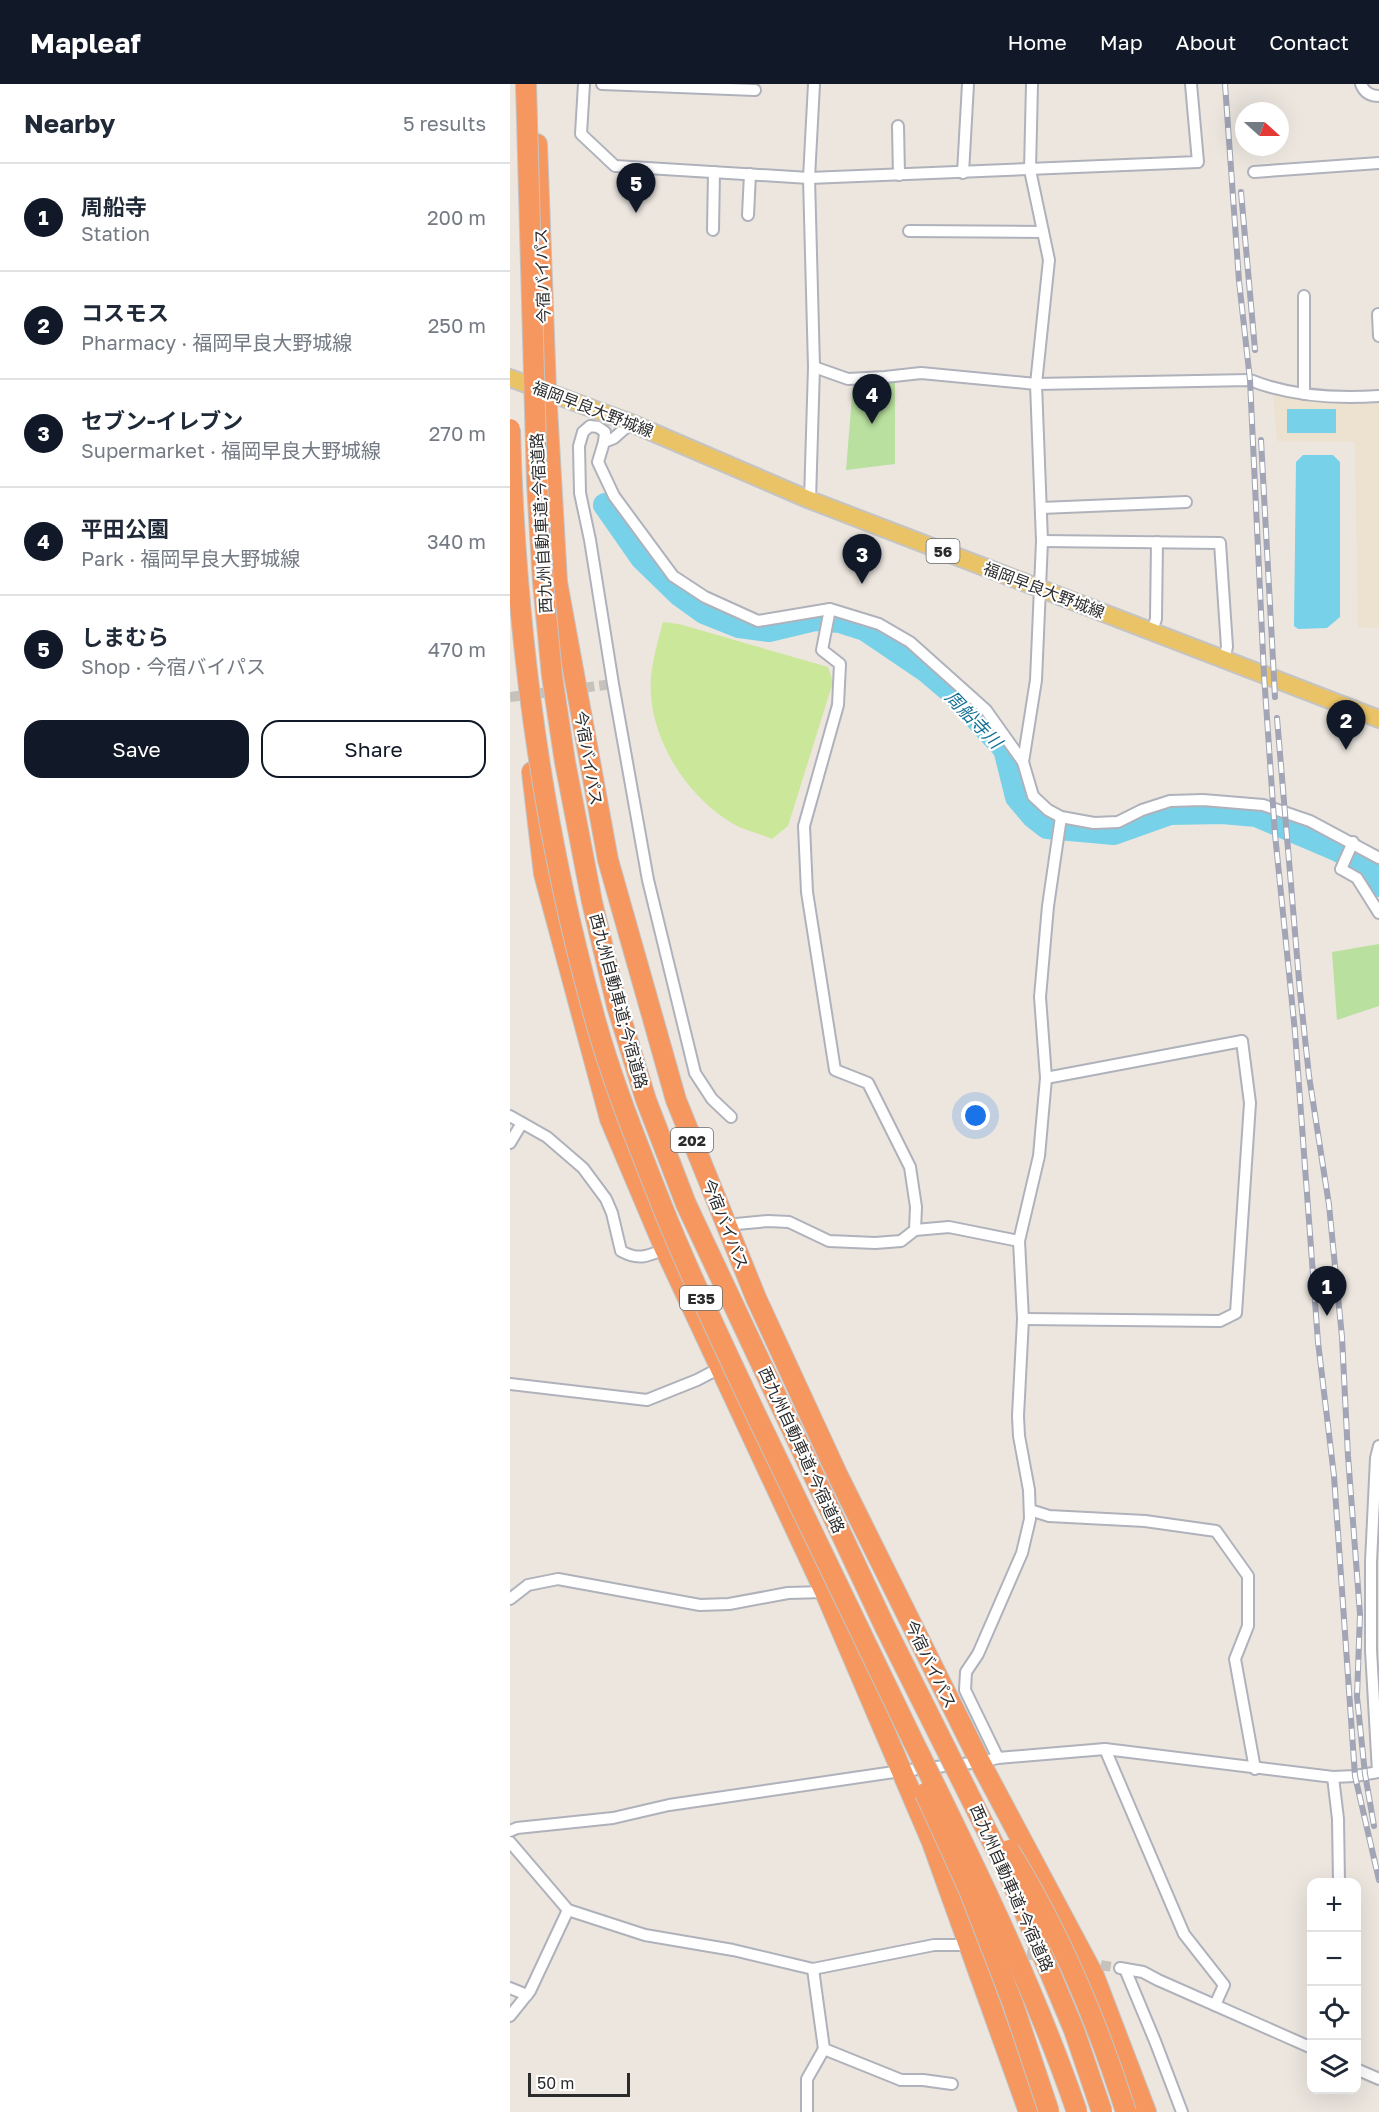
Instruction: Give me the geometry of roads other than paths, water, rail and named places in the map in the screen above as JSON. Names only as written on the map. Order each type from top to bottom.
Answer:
[{"type":"highway","name":"西九州自動車道;今宿道路","points":[[526,84],[537,483],[552,676],[565,762],[592,902],[617,1006],[646,1100],[686,1204],[880,1616],[1009,1875],[1074,2030],[1102,2112]]},
{"type":"highway","name":"今宿バイパス","points":[[536,84],[546,390],[557,582],[608,860],[676,1100],[756,1298],[838,1476],[989,1760],[1094,1976],[1146,2112]]},
{"type":"highway","name":"西九州自動車道;今宿道路","points":[[510,429],[511,483],[519,583],[528,678],[540,767],[566,906],[592,1011],[669,1224],[708,1314],[828,1584],[984,1884],[1039,2010],[1077,2112]]},
{"type":"highway","points":[[510,554],[514,623],[544,874],[610,1119],[665,1249],[720,1368],[828,1584],[853,1646],[918,1777],[969,1890],[1013,2004],[1049,2112]]},
{"type":"highway","points":[[828,1584],[901,1771],[932,1842],[1029,2112]]},
{"type":"highway","points":[[949,1754],[1027,1879],[1080,1985],[1126,2112]]},
{"type":"main road","name":"福岡早良大野城線","points":[[510,378],[631,423],[810,501],[1379,719]]},
{"type":"street","points":[[584,84],[581,134],[615,166],[809,178],[1198,162],[1191,84]]},
{"type":"street","points":[[602,84],[755,90]]},
{"type":"street","points":[[810,501],[814,367],[809,178],[814,84]]},
{"type":"street","points":[[963,172],[968,84]]},
{"type":"street","points":[[1023,762],[1036,680],[1042,541],[1036,384],[1049,260],[1030,170],[1032,84]]},
{"type":"street","points":[[1361,84],[1364,91],[1373,96],[1379,96]]},
{"type":"street","points":[[898,126],[899,175]]},
{"type":"street","points":[[1254,172],[1379,163]]},
{"type":"street","points":[[713,230],[714,172]]},
{"type":"street","points":[[748,215],[750,174]]},
{"type":"street","points":[[909,231],[1043,232]]},
{"type":"street","points":[[1304,296],[1304,394]]},
{"type":"street","points":[[1378,314],[1379,336]]},
{"type":"street","points":[[814,367],[848,379],[921,373],[1036,384],[1250,380],[1268,387],[1304,394],[1379,396]]},
{"type":"street","points":[[604,442],[614,438],[631,423]]},
{"type":"street","points":[[731,1117],[712,1099],[695,1073],[648,880],[580,493],[579,446],[583,432],[590,426],[598,427],[605,432],[598,462],[614,496],[674,576],[705,597],[758,621],[830,609],[879,624],[910,642],[986,710],[1023,762],[1033,796],[1048,810],[1061,817],[1094,823],[1112,823],[1170,801],[1203,800],[1263,805],[1310,821],[1379,858]]},
{"type":"street","points":[[1041,508],[1186,502]]},
{"type":"street","points":[[1042,541],[1221,543],[1227,647],[1224,659]]},
{"type":"street","points":[[1152,631],[1156,619],[1157,542]]},
{"type":"street","points":[[830,609],[822,650],[840,664],[838,705],[804,826],[807,892],[836,1070],[868,1083],[910,1167],[916,1207],[915,1230]]},
{"type":"street","points":[[989,1760],[965,1690],[966,1672],[978,1654],[1022,1553],[1030,1519],[1029,1490],[1019,1436],[1018,1416],[1023,1319],[1019,1242],[1039,1156],[1046,1078],[1040,997],[1048,906],[1061,817]]},
{"type":"street","points":[[1351,845],[1341,869],[1357,878],[1379,913]]},
{"type":"street","points":[[1023,1319],[1220,1321],[1236,1313],[1250,1103],[1242,1041],[1046,1078]]},
{"type":"street","points":[[510,1116],[547,1137],[584,1168],[606,1199],[612,1213],[621,1251],[631,1257],[644,1257],[665,1249]]},
{"type":"street","points":[[510,1143],[522,1123]]},
{"type":"street","points":[[726,1225],[768,1221],[789,1222],[829,1241],[875,1243],[901,1241],[915,1230],[949,1227],[1019,1242]]},
{"type":"street","points":[[510,1384],[647,1400],[720,1368]]},
{"type":"street","points":[[510,1831],[517,1828],[613,1818],[669,1805],[901,1771],[1105,1749],[1333,1777],[1378,1772],[1371,1628],[1376,1458],[1379,1446]]},
{"type":"street","points":[[1030,1510],[1049,1516],[1145,1521],[1216,1531],[1248,1576],[1248,1626],[1235,1659],[1255,1769]]},
{"type":"street","points":[[510,1599],[528,1585],[558,1579],[700,1605],[729,1604],[828,1584]]},
{"type":"street","points":[[1105,1749],[1184,1934],[1224,1985],[1215,2005]]},
{"type":"street","points":[[1333,1777],[1338,1819],[1339,1878]]},
{"type":"street","points":[[510,1842],[568,1910],[645,1935],[733,1950],[813,1969],[934,1945],[970,1945]]},
{"type":"street","points":[[510,2016],[527,1995],[568,1910]]},
{"type":"street","points":[[807,2112],[807,2079],[824,2049],[813,1969]]},
{"type":"street","points":[[1182,2112],[1155,2041],[1122,1969],[1143,1972],[1307,2046]]},
{"type":"street","points":[[510,1988],[527,1995]]},
{"type":"street","points":[[824,2049],[901,2080],[952,2084]]},
{"type":"street","points":[[1361,2071],[1379,2079]]},
{"type":"water","points":[[1287,409],[1336,409],[1336,433],[1287,433]]},
{"type":"water","points":[[1303,455],[1333,455],[1340,462],[1340,617],[1327,628],[1298,629],[1294,626],[1296,462]]},
{"type":"waterway","name":"周船寺川","points":[[605,505],[642,558],[679,594],[704,612],[739,626],[769,630],[815,619],[840,621],[865,629],[927,671],[954,694],[1005,749],[1017,797],[1033,816],[1047,827],[1114,833],[1170,813],[1222,812],[1256,815],[1336,849],[1366,865],[1379,885]]},
{"type":"tunnel","points":[[510,697],[613,684]]},
{"type":"tunnel","points":[[1012,1952],[1070,1961]]},
{"type":"tunnel","points":[[1086,1963],[1120,1968]]},
{"type":"railway","points":[[1225,84],[1239,281],[1250,380],[1264,675],[1275,834],[1295,1032],[1318,1342],[1334,1476],[1355,1776],[1379,1880]]},
{"type":"railway","points":[[1241,192],[1255,350]]},
{"type":"railway","points":[[1261,440],[1275,697]]},
{"type":"railway","points":[[1277,718],[1300,992],[1309,1076],[1329,1205],[1342,1337],[1360,1614],[1357,1697],[1365,1774],[1374,1826]]},
{"type":"place","name":"しまむら","points":[[636,213]]},
{"type":"place","name":"平田公園","points":[[872,424]]},
{"type":"place","name":"セブン-イレブン","points":[[862,584]]},
{"type":"place","name":"コスモス","points":[[1346,750]]},
{"type":"place","name":"周船寺","points":[[1327,1316]]}]
